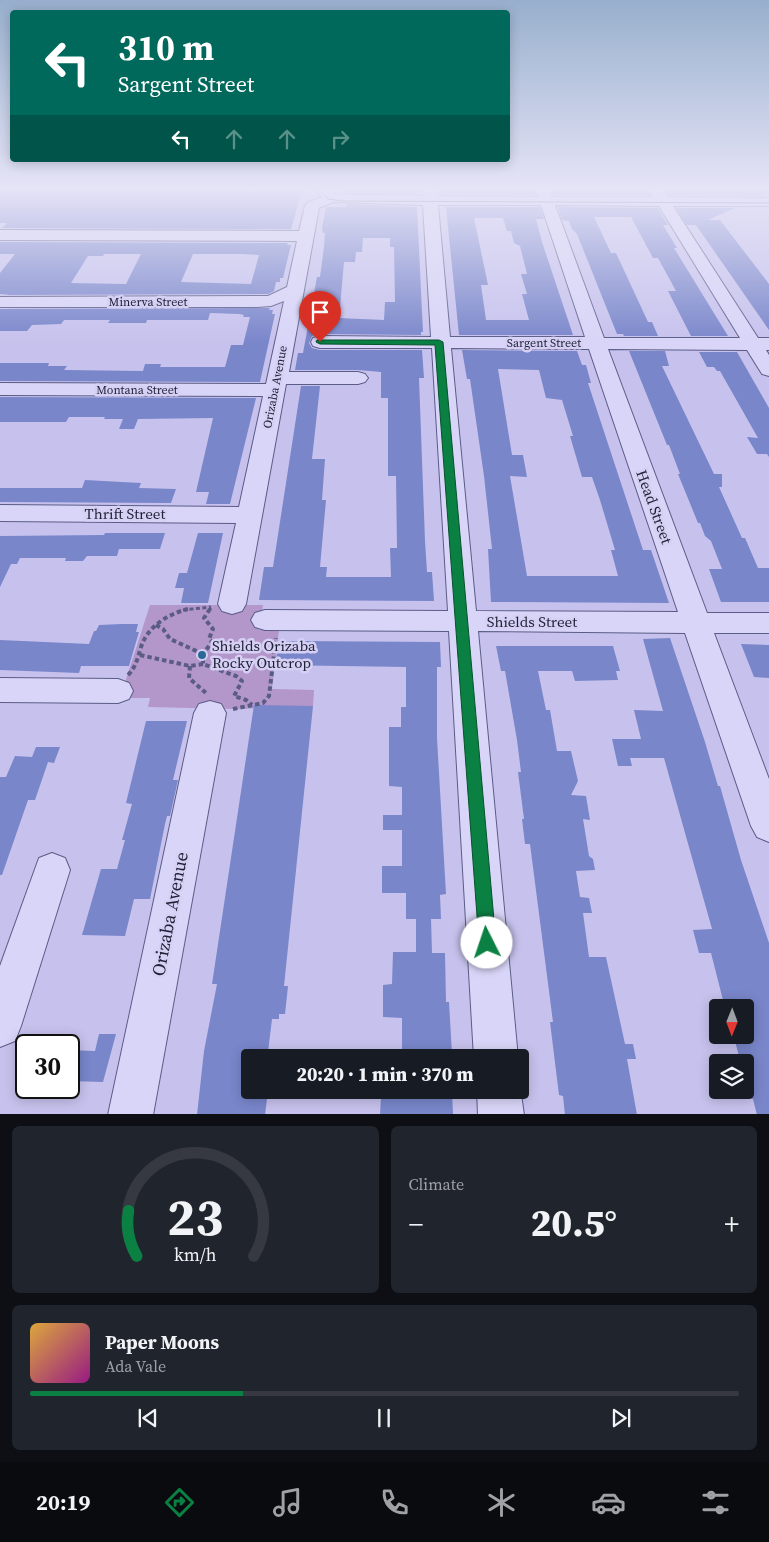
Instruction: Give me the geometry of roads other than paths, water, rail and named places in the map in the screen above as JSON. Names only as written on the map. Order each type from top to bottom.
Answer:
[{"type":"street","name":"Orizaba Avenue","points":[[222,605],[250,515],[303,239]]},
{"type":"street","points":[[432,239],[495,1049]]},
{"type":"street","name":"Head Street","points":[[560,239],[769,826]]},
{"type":"street","points":[[690,239],[761,344],[769,370]]},
{"type":"street","name":"Minerva Street","points":[[0,302],[264,302],[294,290]]},
{"type":"street","name":"Sargent Street","points":[[320,342],[761,344]]},
{"type":"street","name":"Montana Street","points":[[0,389],[275,384],[358,378]]},
{"type":"street","name":"Thrift Street","points":[[0,513],[250,515]]},
{"type":"street","name":"Shields Street","points":[[272,620],[769,623]]},
{"type":"street","points":[[0,690],[118,691]]},
{"type":"street","name":"Orizaba Avenue","points":[[130,1114],[221,700]]},
{"type":"street","points":[[0,1026],[52,870]]},
{"type":"street","points":[[500,1099],[501,1114]]},
{"type":"place","name":"Shields Orizaba Rocky Outcrop","points":[[202,655]]}]
